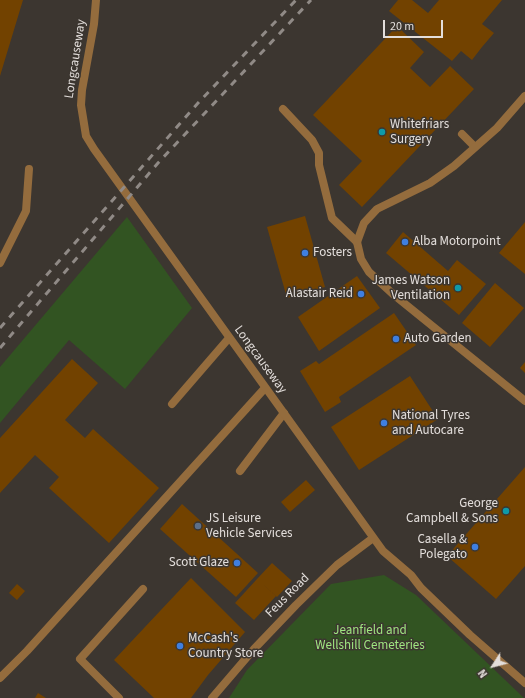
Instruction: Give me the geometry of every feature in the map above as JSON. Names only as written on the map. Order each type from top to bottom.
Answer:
[{"type":"street","name":"Longcauseway","points":[[96,0],[93,31],[82,90],[81,105],[86,136],[94,150],[383,551],[411,574],[421,588],[470,635],[525,683]]},
{"type":"street","points":[[357,242],[364,223],[376,209],[430,183],[476,147],[497,128],[525,96]]},
{"type":"street","points":[[283,109],[312,140],[319,153],[319,165],[332,218],[357,242],[361,259],[369,272],[394,295],[525,401]]},
{"type":"street","points":[[462,134],[476,147]]},
{"type":"street","points":[[0,263],[26,211],[29,169]]},
{"type":"street","points":[[172,404],[229,338]]},
{"type":"street","points":[[0,678],[28,652],[265,388]]},
{"type":"street","points":[[240,471],[284,413]]},
{"type":"street","name":"Feus Road","points":[[212,698],[254,649],[296,605],[337,565],[373,538]]},
{"type":"street","points":[[119,698],[80,660],[144,589]]},
{"type":"green space","points":[[127,217],[192,308],[125,389],[69,340],[0,423],[0,367]]},
{"type":"green space","name":"Jeanfield and Wellshill Cemeteries","points":[[384,575],[416,595],[524,698],[229,698],[247,670],[331,584]]},
{"type":"building","points":[[0,0],[23,0],[0,76]]},
{"type":"building","points":[[398,0],[412,0],[428,13],[439,0],[502,0],[482,24],[494,33],[472,60],[461,51],[452,61],[389,11]]},
{"type":"building","name":"Whitefriars Surgery","points":[[397,26],[424,52],[410,68],[430,87],[450,66],[474,89],[362,207],[339,185],[362,161],[313,115]]},
{"type":"building","points":[[305,216],[325,287],[287,298],[267,227]]},
{"type":"building","points":[[525,222],[525,274],[499,253]]},
{"type":"building","points":[[403,232],[448,271],[457,260],[486,284],[459,315],[386,253]]},
{"type":"building","points":[[357,276],[380,308],[319,351],[298,317]]},
{"type":"building","points":[[495,283],[524,308],[490,347],[462,323]]},
{"type":"building","points":[[394,313],[416,345],[339,397],[341,402],[325,412],[300,371],[316,361],[319,364]]},
{"type":"building","points":[[72,359],[98,383],[65,420],[85,438],[93,429],[159,488],[109,543],[49,488],[59,477],[35,455],[0,493],[0,438]]},
{"type":"building","points":[[525,362],[525,373],[520,368]]},
{"type":"building","name":"National Tyres and Autocare","points":[[410,376],[438,419],[359,470],[331,427]]},
{"type":"building","name":"George Campbell & Sons","points":[[525,467],[525,566],[496,599],[447,556]]},
{"type":"building","points":[[306,480],[315,490],[290,512],[281,502]]},
{"type":"building","points":[[182,504],[258,573],[236,597],[160,529]]},
{"type":"building","points":[[272,563],[292,581],[277,597],[257,579]]},
{"type":"building","name":"McCash's Country Store","points":[[191,578],[245,632],[208,675],[191,698],[154,698],[114,660]]},
{"type":"building","points":[[257,579],[276,596],[254,620],[235,603]]},
{"type":"building","points":[[17,584],[25,591],[17,600],[9,593]]},
{"type":"building","points":[[38,693],[46,698],[35,698]]},
{"type":"railway","points":[[0,328],[199,102],[296,0]]},
{"type":"railway","points":[[0,348],[158,163],[311,0]]},
{"type":"place","name":"Whitefriars Surgery","points":[[382,132]]},
{"type":"place","name":"Alba Motorpoint","points":[[405,242]]},
{"type":"place","name":"Fosters","points":[[305,253]]},
{"type":"place","name":"James Watson Ventilation","points":[[458,288]]},
{"type":"place","name":"Alastair Reid","points":[[361,294]]},
{"type":"place","name":"Auto Garden","points":[[396,339]]},
{"type":"place","name":"National Tyres and Autocare","points":[[384,423]]},
{"type":"place","name":"George Campbell & Sons","points":[[506,511]]},
{"type":"place","name":"JS Leisure Vehicle Services","points":[[198,526]]},
{"type":"place","name":"Casella & Polegato","points":[[475,547]]},
{"type":"place","name":"Scott Glaze","points":[[237,563]]},
{"type":"place","name":"McCash's Country Store","points":[[180,646]]}]
